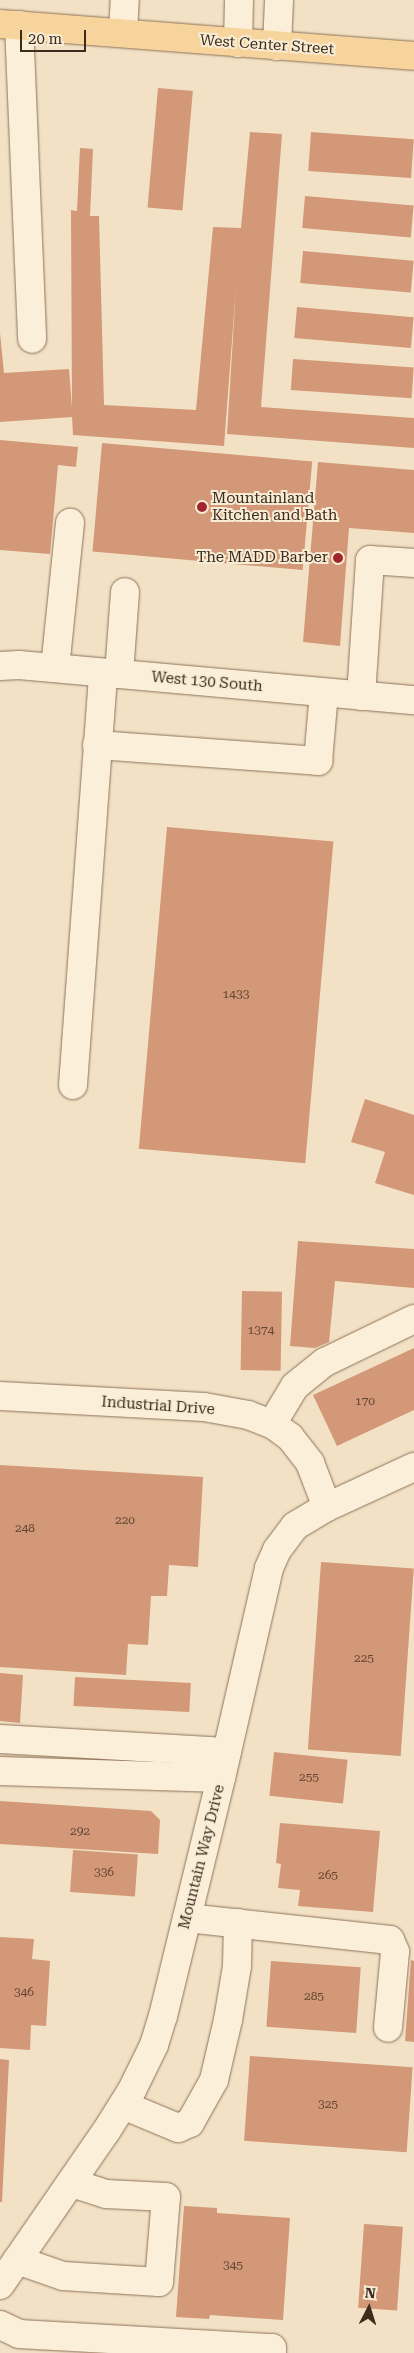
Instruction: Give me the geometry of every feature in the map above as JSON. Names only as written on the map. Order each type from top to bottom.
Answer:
[{"type":"main road","name":"West Center Street","points":[[9,24],[414,56]]},
{"type":"street","points":[[123,33],[125,0]]},
{"type":"street","points":[[238,42],[239,0]]},
{"type":"street","points":[[277,46],[279,0]]},
{"type":"street","points":[[9,24],[32,339]]},
{"type":"street","points":[[55,668],[70,524]]},
{"type":"street","points":[[361,696],[370,560],[414,563]]},
{"type":"street","points":[[73,1085],[97,745],[125,592]]},
{"type":"street","name":"West 130 South","points":[[0,666],[19,665],[414,700]]},
{"type":"street","points":[[97,745],[318,761],[324,693]]},
{"type":"street","points":[[272,1424],[295,1386],[325,1362],[414,1319]]},
{"type":"street","name":"Industrial Drive","points":[[0,1396],[204,1407],[248,1415],[272,1424],[290,1437],[310,1463],[327,1507]]},
{"type":"street","name":"Mountain Way Drive","points":[[0,2285],[72,2183],[123,2105],[154,2046],[224,1765],[269,1568],[277,1550],[295,1526],[327,1507],[414,1467]]},
{"type":"street","points":[[0,1739],[224,1765]]},
{"type":"street","points":[[0,1770],[224,1765]]},
{"type":"street","points":[[187,1918],[390,1940],[395,1952],[388,2028]]},
{"type":"street","points":[[123,2105],[178,2128],[190,2123],[214,2080],[228,2020],[235,1975],[238,1924]]},
{"type":"street","points":[[18,2260],[63,2276],[159,2282],[166,2197],[106,2194],[72,2183]]},
{"type":"street","points":[[0,2325],[19,2334],[272,2348],[272,2353]]},
{"type":"building","points":[[158,88],[193,91],[182,211],[148,208]]},
{"type":"building","points":[[250,132],[282,134],[261,407],[414,418],[414,448],[227,434],[236,288],[224,446],[73,435],[72,417],[0,422],[0,333],[4,373],[69,369],[72,408],[71,210],[77,211],[80,148],[93,149],[90,216],[99,216],[104,405],[196,410],[213,227],[241,228]]},
{"type":"building","points":[[311,132],[414,139],[411,178],[308,171]]},
{"type":"building","points":[[305,196],[414,205],[411,237],[302,228]]},
{"type":"building","points":[[303,251],[414,261],[411,293],[300,283]]},
{"type":"building","points":[[297,307],[414,317],[411,348],[294,338]]},
{"type":"building","points":[[293,359],[414,367],[412,398],[291,390]]},
{"type":"building","points":[[0,440],[78,447],[76,467],[58,465],[50,554],[0,550]]},
{"type":"building","name":"Mountainland Kitchen and Bath","points":[[102,443],[312,461],[303,570],[93,552]]},
{"type":"building","points":[[318,462],[414,470],[414,533],[349,528],[340,646],[303,642]]},
{"type":"building","points":[[167,827],[333,842],[305,1163],[139,1149]]},
{"type":"building","points":[[365,1099],[414,1115],[414,1195],[375,1183],[385,1152],[351,1142]]},
{"type":"building","points":[[298,1241],[414,1249],[414,1288],[335,1281],[329,1342],[315,1348],[290,1346]]},
{"type":"building","points":[[242,1291],[282,1292],[281,1371],[241,1370]]},
{"type":"building","points":[[414,1348],[414,1410],[337,1446],[313,1395]]},
{"type":"building","points":[[0,1465],[203,1477],[198,1567],[169,1565],[167,1596],[151,1596],[148,1645],[128,1644],[126,1675],[0,1667]]},
{"type":"building","points":[[321,1562],[414,1568],[401,1756],[308,1750]]},
{"type":"building","points":[[0,1673],[23,1675],[20,1723],[0,1721]]},
{"type":"building","points":[[75,1677],[191,1683],[189,1712],[73,1706]]},
{"type":"building","points":[[274,1752],[348,1760],[343,1803],[269,1796]]},
{"type":"building","points":[[0,1801],[151,1811],[160,1820],[158,1854],[0,1844]]},
{"type":"building","points":[[280,1823],[380,1831],[373,1912],[298,1906],[300,1890],[278,1888],[281,1864],[276,1863]]},
{"type":"building","points":[[73,1850],[138,1855],[135,1896],[70,1892]]},
{"type":"building","points":[[0,1937],[34,1939],[32,1959],[50,1961],[46,2026],[31,2025],[30,2050],[0,2048]]},
{"type":"building","points":[[411,1960],[414,1961],[414,2042],[405,2041]]},
{"type":"building","points":[[271,1961],[361,1967],[356,2033],[266,2027]]},
{"type":"building","points":[[250,2056],[413,2067],[407,2152],[244,2141]]},
{"type":"building","points":[[0,2059],[9,2060],[2,2202],[0,2202]]},
{"type":"building","points":[[184,2206],[217,2208],[217,2213],[290,2218],[283,2320],[210,2315],[209,2319],[176,2317]]},
{"type":"building","points":[[364,2224],[403,2227],[397,2311],[358,2308]]},
{"type":"place","name":"Mountainland Kitchen and Bath","points":[[202,507]]},
{"type":"place","name":"The MADD Barber","points":[[338,558]]}]
